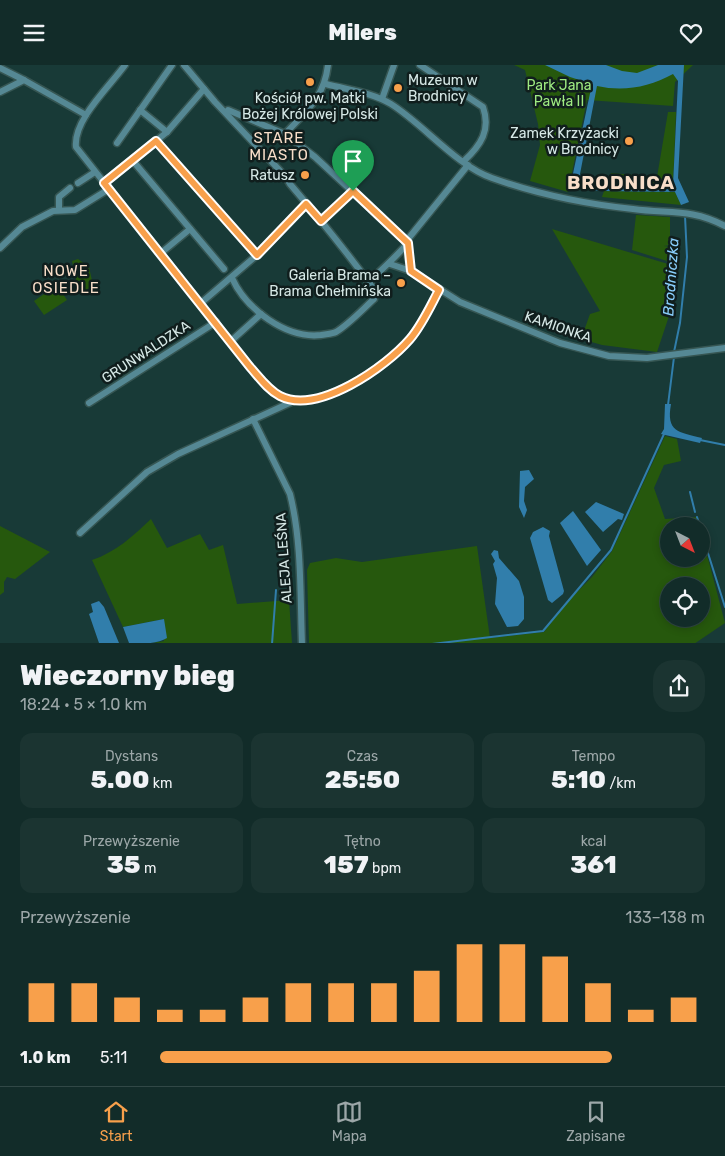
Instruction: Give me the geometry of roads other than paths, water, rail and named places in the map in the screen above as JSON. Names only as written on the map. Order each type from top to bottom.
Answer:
[{"type":"street","points":[[125,65],[86,115],[77,132],[76,147],[250,367],[270,389],[281,397],[296,400]]},
{"type":"street","points":[[117,143],[172,65]]},
{"type":"street","points":[[184,65],[215,102],[287,178],[290,185],[321,221],[339,246],[370,281],[376,292],[374,299],[335,333],[307,336],[275,323],[261,314],[240,292],[232,278]]},
{"type":"street","points":[[285,134],[319,97],[326,84],[328,65]]},
{"type":"street","points":[[382,99],[394,65]]},
{"type":"street","points":[[411,271],[408,239],[478,147],[484,136],[486,121],[483,107],[420,65]]},
{"type":"street","points":[[0,68],[86,115]]},
{"type":"street","points":[[0,92],[24,80]]},
{"type":"street","points":[[326,84],[382,99],[402,112],[466,163],[491,178],[579,201],[634,210],[693,213],[707,217],[725,226]]},
{"type":"street","points":[[104,183],[167,132],[204,89]]},
{"type":"street","points":[[215,102],[234,114],[285,134],[353,191],[408,243]]},
{"type":"street","points":[[140,110],[167,132]]},
{"type":"street","points":[[156,141],[257,255]]},
{"type":"street","points":[[133,161],[224,269]]},
{"type":"street","points":[[78,183],[95,171]]},
{"type":"street","points":[[59,209],[59,197],[70,188]]},
{"type":"street","points":[[0,248],[16,231],[59,209],[76,210],[109,189]]},
{"type":"street","points":[[321,221],[353,191]]},
{"type":"street","points":[[201,303],[257,255],[306,204]]},
{"type":"street","points":[[161,253],[190,229]]},
{"type":"street","points":[[370,281],[385,265],[390,264],[408,243]]},
{"type":"street","name":"KAMIONKA","points":[[390,264],[411,271],[460,302],[560,343],[609,356],[666,357],[725,349]]},
{"type":"street","points":[[80,533],[147,472],[178,454],[296,400],[336,392],[355,383],[388,359],[416,331],[439,290]]},
{"type":"street","points":[[231,341],[261,314]]},
{"type":"street","name":"GRUNWALDZKA","points":[[90,403],[216,322]]},
{"type":"street","name":"KAMIONKA","points":[[710,350],[725,343]]},
{"type":"street","name":"ALEJA LEŚNA","points":[[253,419],[287,488],[293,506],[297,543],[302,643]]},
{"type":"water","points":[[545,65],[606,65],[622,71],[637,73],[658,65],[684,65],[678,178],[689,202],[681,205],[675,192],[577,189],[571,183],[592,84],[570,77]],"holes":[[[673,74],[678,81],[673,185],[608,186],[582,179],[580,174],[597,86],[607,88],[636,87],[655,82]]]},
{"type":"water","points":[[665,404],[671,404],[670,420],[672,425],[680,432],[702,438],[700,443],[661,434],[664,429]]},
{"type":"water","points":[[529,470],[534,479],[525,487],[524,501],[527,510],[524,518],[519,507],[520,471]]},
{"type":"water","points":[[596,502],[624,514],[622,520],[618,519],[603,532],[585,512]]},
{"type":"water","points":[[573,511],[601,550],[587,566],[560,523]]},
{"type":"water","points":[[543,527],[550,531],[549,536],[564,591],[552,603],[548,600],[530,538],[533,532]]},
{"type":"water","points":[[494,550],[498,551],[499,558],[519,581],[524,597],[524,619],[518,626],[507,627],[495,604],[497,578],[493,564],[495,561],[491,554]]},
{"type":"water","points":[[99,601],[104,607],[119,643],[99,643],[89,614],[93,612],[91,604]]},
{"type":"water","points":[[164,619],[167,638],[154,642],[129,643],[123,627]]},
{"type":"waterway","name":"Brodniczka","points":[[674,352],[680,323],[687,257],[685,216]]},
{"type":"waterway","name":"Brodniczka","points":[[668,405],[674,357]]},
{"type":"waterway","points":[[441,643],[543,631],[611,550],[664,434]]},
{"type":"waterway","name":"Brodniczka","points":[[700,440],[725,445]]},
{"type":"waterway","points":[[690,492],[695,512]]},
{"type":"waterway","points":[[710,560],[725,607]]},
{"type":"waterway","points":[[272,643],[276,590]]},
{"type":"place","name":"Kościół pw. Matki Bożej Królowej Polski","points":[[310,82]]},
{"type":"place","name":"Muzeum w Brodnicy","points":[[398,88]]},
{"type":"place","name":"Zamek Krzyżacki w Brodnicy","points":[[629,141]]},
{"type":"place","name":"Ratusz","points":[[305,175]]},
{"type":"place","name":"Galeria Brama – Brama Chełmińska","points":[[401,283]]},
{"type":"district","name":"STARE MIASTO","points":[[279,146]]},
{"type":"district","name":"BRODNICA","points":[[621,182]]},
{"type":"district","name":"NOWE OSIEDLE","points":[[66,280]]},
{"type":"park label","name":"Park Jana Pawła II","points":[[559,93]]}]
